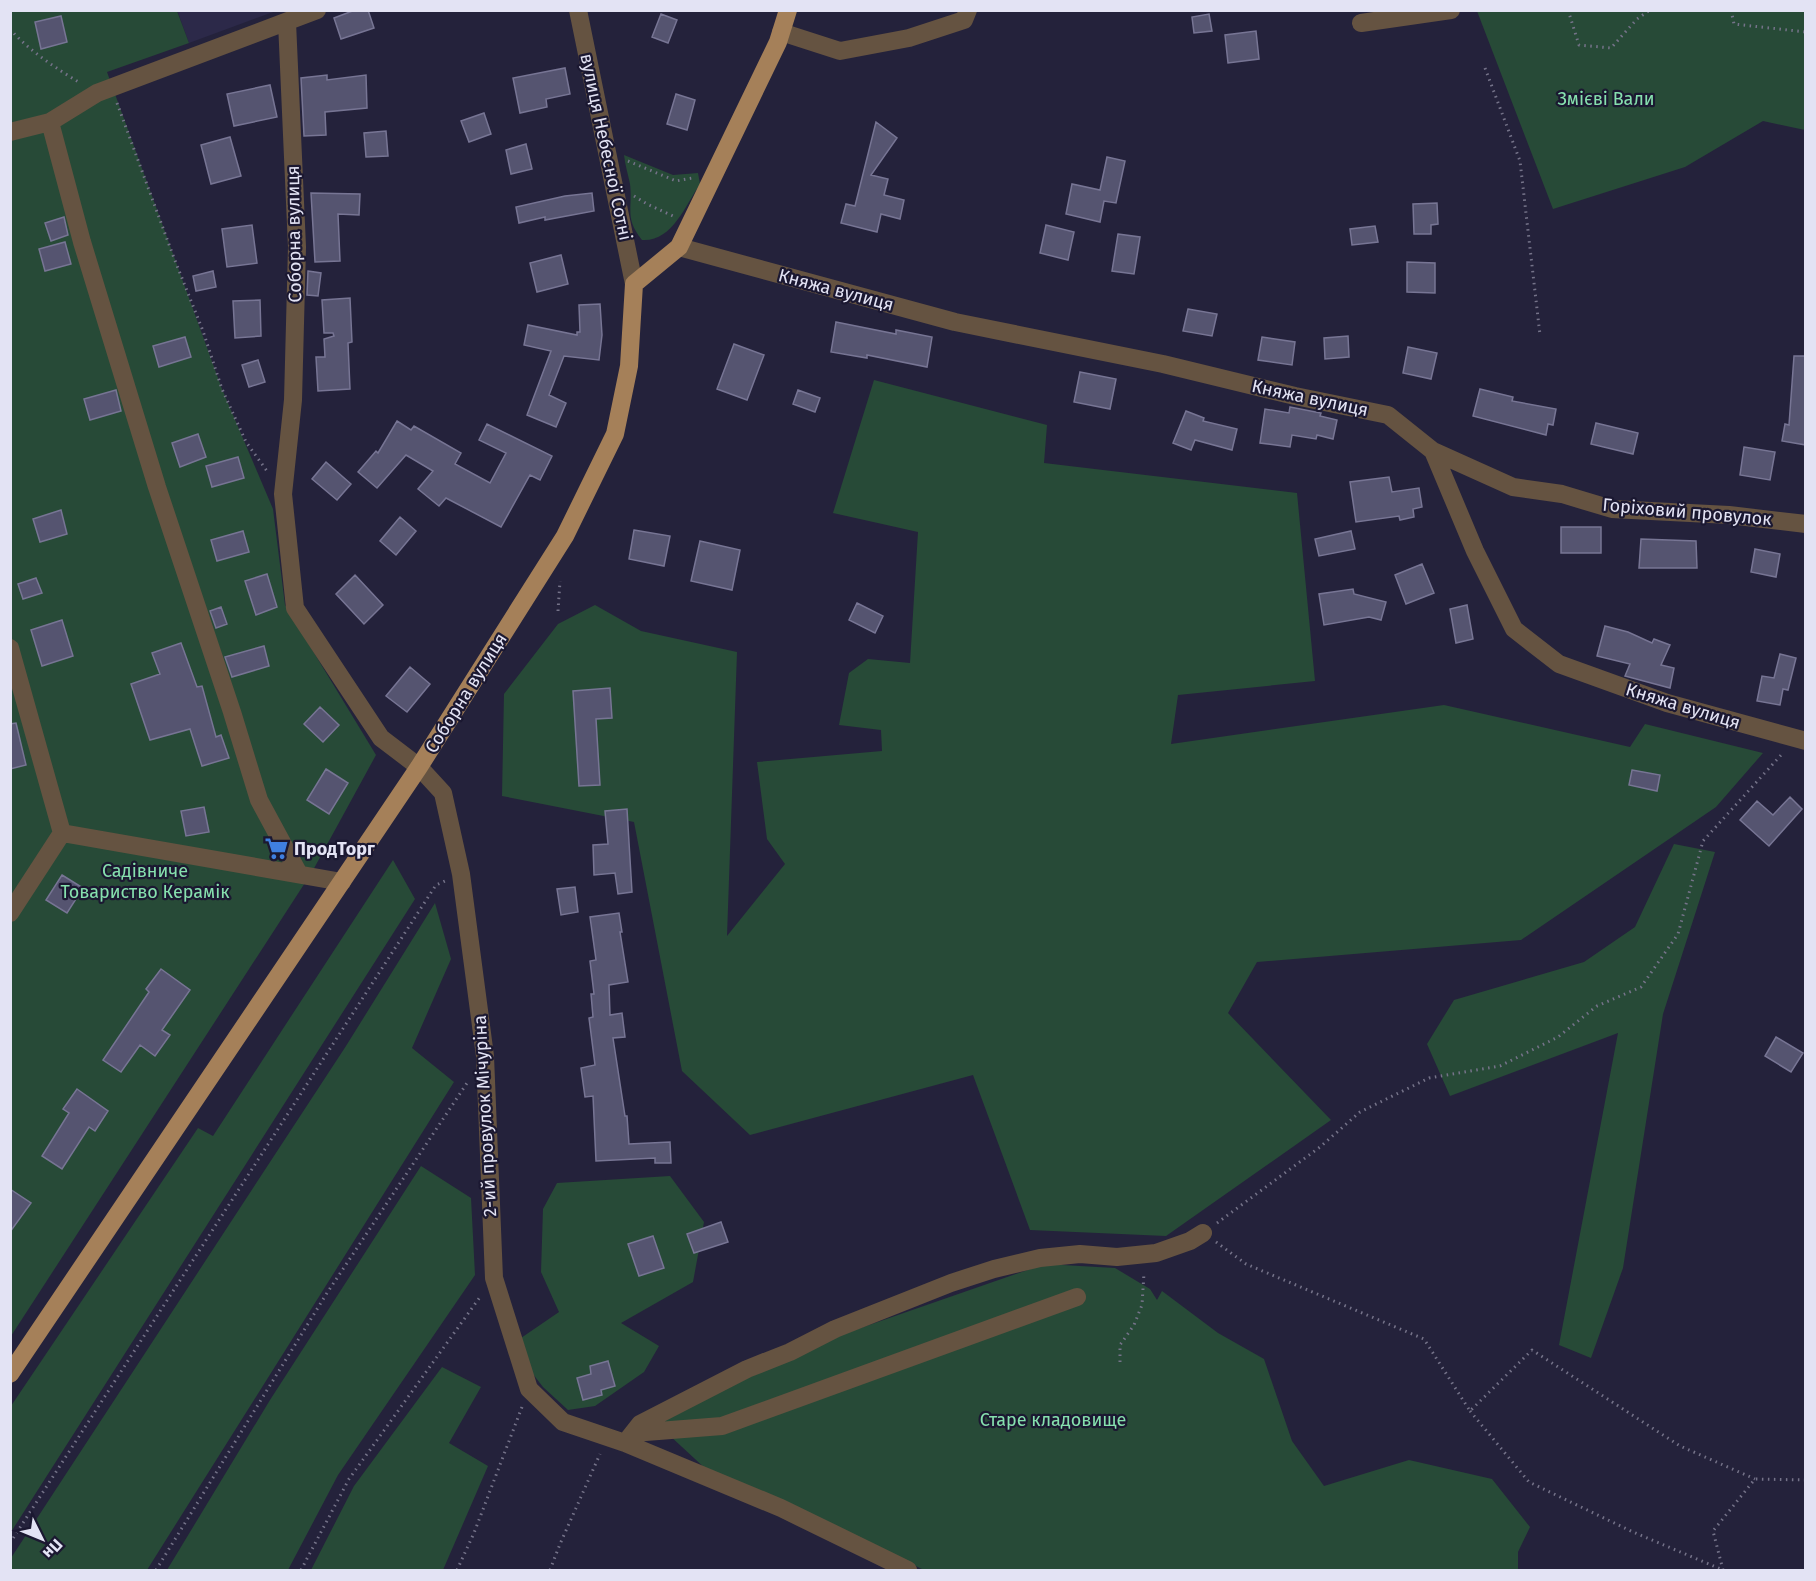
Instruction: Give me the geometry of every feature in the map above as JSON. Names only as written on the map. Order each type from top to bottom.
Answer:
[{"type":"main road","points":[[634,284],[679,247],[778,42],[788,10]]},
{"type":"main road","name":"Соборна вулиця","points":[[419,767],[565,536],[615,434],[629,366],[634,284]]},
{"type":"main road","points":[[10,1374],[419,767]]},
{"type":"street","points":[[10,132],[50,122],[104,90],[317,10]]},
{"type":"street","name":"вулиця Небесної Сотні","points":[[578,10],[634,284]]},
{"type":"street","points":[[781,32],[840,51],[909,38],[964,20],[968,10]]},
{"type":"street","points":[[1361,23],[1451,10]]},
{"type":"street","name":"Соборна вулиця","points":[[287,22],[297,247],[293,400],[283,494],[295,608],[381,738],[419,767]]},
{"type":"street","points":[[50,122],[82,242],[157,486],[259,800],[299,874]]},
{"type":"street","name":"Княжа вулиця","points":[[679,247],[955,322],[1163,364],[1295,396],[1388,415],[1433,451],[1475,551],[1514,629],[1559,664],[1667,703],[1800,740]]},
{"type":"street","name":"Горіховий провулок","points":[[1433,451],[1513,487],[1562,494],[1612,509],[1729,515],[1806,524]]},
{"type":"street","points":[[10,648],[62,833],[10,913]]},
{"type":"street","name":"2-ий провулок Мічуріна","points":[[419,767],[443,793],[461,874],[485,1056],[494,1278],[529,1389],[563,1422],[622,1438]]},
{"type":"street","points":[[62,833],[342,882]]},
{"type":"street","points":[[622,1438],[640,1424],[747,1369],[790,1352],[835,1329],[962,1280],[994,1269],[1040,1258],[1080,1254],[1117,1257],[1148,1254],[1190,1241],[1203,1233]]},
{"type":"street","points":[[622,1438],[722,1426],[1077,1297]]},
{"type":"street","points":[[622,1438],[780,1508],[908,1570]]},
{"type":"path","points":[[1568,10],[1579,45],[1611,48],[1637,19],[1650,10]]},
{"type":"path","points":[[1731,10],[1734,24],[1806,32]]},
{"type":"path","points":[[10,30],[62,71],[104,90],[222,389],[246,442],[283,494]]},
{"type":"path","points":[[1485,68],[1520,161],[1540,335]]},
{"type":"path","points":[[621,158],[676,181],[714,174]]},
{"type":"path","points":[[628,192],[668,215],[691,219]]},
{"type":"path","points":[[1723,1570],[1633,1532],[1529,1482],[1470,1411],[1424,1339],[1246,1264],[1203,1233],[1320,1147],[1360,1112],[1429,1078],[1500,1066],[1558,1037],[1597,1006],[1641,987],[1678,934],[1703,842],[1800,740]]},
{"type":"path","points":[[10,1543],[436,885],[461,874]]},
{"type":"path","points":[[156,1570],[327,1293],[485,1056]]},
{"type":"path","points":[[1120,1362],[1120,1345],[1134,1325],[1142,1305],[1143,1279],[1148,1254]]},
{"type":"path","points":[[301,1570],[349,1479],[494,1278]]},
{"type":"path","points":[[1470,1411],[1532,1350],[1680,1446],[1755,1479],[1806,1480]]},
{"type":"path","points":[[457,1570],[474,1533],[529,1389]]},
{"type":"path","points":[[550,1570],[560,1544],[622,1438]]},
{"type":"path","points":[[1723,1570],[1713,1531],[1755,1479]]},
{"type":"shaded area","points":[[177,10],[276,11],[189,43]]},
{"type":"green space","name":"Садівниче Товариство Керамік","points":[[11,11],[177,11],[189,43],[107,72],[222,389],[273,509],[285,605],[376,755],[312,872],[11,1336]]},
{"type":"green space","name":"Змієві Вали","points":[[1477,11],[1805,11],[1805,130],[1763,121],[1685,167],[1553,209]]},
{"type":"green space","points":[[624,155],[673,175],[698,173],[700,184],[677,221],[662,235],[642,240],[636,232],[630,213],[631,192]]},
{"type":"green space","points":[[874,380],[1047,425],[1044,463],[1297,493],[1315,681],[1178,695],[1171,744],[1444,705],[1630,747],[1645,724],[1763,753],[1716,807],[1521,940],[1257,962],[1228,1013],[1331,1120],[1166,1236],[1030,1230],[973,1075],[750,1135],[682,1071],[634,822],[502,796],[504,694],[558,624],[595,605],[641,631],[737,652],[727,936],[785,864],[767,839],[757,762],[882,751],[881,730],[839,725],[849,673],[868,659],[910,663],[918,532],[833,513]]},
{"type":"green space","points":[[1674,844],[1715,852],[1663,1014],[1623,1268],[1591,1358],[1559,1345],[1618,1033],[1450,1096],[1427,1044],[1454,1000],[1584,962],[1635,927]]},
{"type":"green space","points":[[393,860],[415,899],[11,1532],[11,1406],[198,1128],[213,1136]]},
{"type":"green space","points":[[435,903],[451,959],[412,1048],[454,1082],[147,1570],[11,1570],[11,1558],[346,1046]]},
{"type":"green space","points":[[421,1166],[471,1198],[475,1275],[338,1475],[288,1570],[167,1570],[270,1400]]},
{"type":"green space","points":[[670,1176],[704,1222],[693,1282],[621,1323],[659,1346],[644,1372],[595,1406],[568,1410],[543,1387],[529,1369],[521,1338],[559,1312],[541,1272],[543,1209],[557,1183]]},
{"type":"green space","name":"Старе кладовище","points":[[1045,1264],[1115,1268],[1150,1289],[1157,1300],[1162,1291],[1218,1333],[1264,1359],[1292,1441],[1324,1486],[1409,1460],[1492,1479],[1530,1527],[1518,1552],[1518,1570],[924,1570],[783,1501],[708,1471],[655,1422],[826,1340]]},
{"type":"green space","points":[[442,1367],[481,1387],[449,1443],[488,1466],[443,1570],[311,1570],[354,1486]]},
{"type":"building","points":[[355,10],[368,10],[374,28],[341,39],[334,18]]},
{"type":"building","points":[[661,14],[677,20],[668,43],[652,37]]},
{"type":"building","points":[[1209,14],[1212,31],[1194,33],[1192,17]]},
{"type":"building","points":[[61,16],[67,42],[41,49],[35,22]]},
{"type":"building","points":[[1256,31],[1259,59],[1228,63],[1225,35]]},
{"type":"building","points":[[565,68],[570,94],[546,99],[547,107],[520,113],[513,78]]},
{"type":"building","points":[[327,75],[327,80],[366,75],[367,108],[325,112],[326,135],[304,136],[301,78]]},
{"type":"building","points":[[270,85],[277,117],[234,126],[227,94]]},
{"type":"building","points":[[676,94],[695,100],[687,130],[667,124]]},
{"type":"building","points":[[484,113],[491,134],[469,142],[461,121]]},
{"type":"building","points":[[876,122],[897,138],[871,175],[888,179],[884,195],[904,200],[900,219],[881,214],[877,232],[841,223],[846,204],[855,206]]},
{"type":"building","points":[[386,131],[388,156],[366,157],[364,133]]},
{"type":"building","points":[[230,137],[241,176],[211,184],[201,145]]},
{"type":"building","points":[[526,144],[532,169],[511,174],[506,150]]},
{"type":"building","points":[[1107,157],[1125,161],[1116,203],[1104,201],[1100,222],[1066,214],[1072,184],[1100,190]]},
{"type":"building","points":[[311,193],[360,194],[359,215],[338,214],[340,261],[315,262]]},
{"type":"building","points":[[592,193],[594,211],[545,220],[545,217],[519,223],[516,207],[565,196]]},
{"type":"building","points":[[1437,203],[1438,224],[1431,225],[1431,234],[1414,234],[1413,204]]},
{"type":"building","points":[[64,217],[68,235],[51,241],[45,223]]},
{"type":"building","points":[[252,225],[257,263],[227,267],[222,229]]},
{"type":"building","points":[[1046,225],[1074,232],[1068,260],[1040,253]]},
{"type":"building","points":[[1375,226],[1378,242],[1352,245],[1350,229]]},
{"type":"building","points":[[1118,234],[1140,237],[1134,274],[1112,271]]},
{"type":"building","points":[[65,242],[71,264],[45,271],[39,249]]},
{"type":"building","points":[[561,255],[568,284],[537,292],[530,263]]},
{"type":"building","points":[[1407,262],[1435,263],[1435,293],[1407,292]]},
{"type":"building","points":[[213,271],[216,287],[196,291],[193,276]]},
{"type":"building","points":[[308,271],[321,273],[318,296],[307,295]]},
{"type":"building","points":[[350,298],[352,342],[348,343],[350,389],[318,391],[316,357],[325,357],[324,339],[334,336],[333,333],[324,333],[322,300]]},
{"type":"building","points":[[260,300],[261,336],[235,338],[233,301]]},
{"type":"building","points":[[600,304],[602,335],[599,360],[564,356],[549,395],[566,403],[556,427],[527,415],[551,351],[524,345],[528,325],[577,335],[577,332],[580,332],[579,305]]},
{"type":"building","points":[[1188,309],[1217,314],[1212,336],[1183,331]]},
{"type":"building","points":[[836,322],[896,334],[896,330],[932,337],[927,367],[867,355],[867,358],[831,352]]},
{"type":"building","points":[[1348,336],[1349,357],[1325,359],[1324,338]]},
{"type":"building","points":[[185,337],[191,357],[159,367],[153,346]]},
{"type":"building","points":[[1262,337],[1295,342],[1292,365],[1258,360]]},
{"type":"building","points":[[734,344],[764,355],[747,400],[717,389]]},
{"type":"building","points":[[1408,347],[1437,353],[1431,379],[1403,373]]},
{"type":"building","points":[[1794,356],[1806,356],[1806,445],[1782,441],[1785,424],[1789,425]]},
{"type":"building","points":[[258,360],[265,382],[249,387],[242,365]]},
{"type":"building","points":[[1080,372],[1116,379],[1110,409],[1074,402]]},
{"type":"building","points":[[1480,389],[1513,397],[1512,401],[1556,409],[1553,425],[1548,424],[1546,435],[1473,416]]},
{"type":"building","points":[[116,390],[121,411],[90,420],[84,399]]},
{"type":"building","points":[[798,390],[820,398],[815,412],[793,404]]},
{"type":"building","points":[[1290,407],[1321,413],[1320,416],[1337,420],[1333,439],[1317,435],[1316,439],[1292,435],[1290,447],[1260,443],[1265,409],[1289,413]]},
{"type":"building","points":[[1186,411],[1204,418],[1203,421],[1237,429],[1232,450],[1195,440],[1191,450],[1173,443]]},
{"type":"building","points":[[397,421],[411,430],[414,426],[461,453],[455,464],[490,483],[506,453],[479,440],[487,424],[552,456],[540,480],[530,475],[501,527],[446,498],[439,506],[418,489],[433,471],[406,455],[377,488],[358,472],[376,451],[378,453]]},
{"type":"building","points":[[1596,423],[1638,433],[1633,454],[1591,444]]},
{"type":"building","points":[[198,434],[206,457],[180,467],[172,443]]},
{"type":"building","points":[[1744,447],[1775,452],[1770,480],[1740,475]]},
{"type":"building","points":[[238,457],[244,478],[212,487],[206,466]]},
{"type":"building","points":[[326,462],[351,484],[337,500],[312,479]]},
{"type":"building","points":[[1389,477],[1392,492],[1419,488],[1422,507],[1413,509],[1414,517],[1400,520],[1399,516],[1356,522],[1350,482]]},
{"type":"building","points":[[61,510],[67,534],[40,542],[33,519]]},
{"type":"building","points":[[400,517],[416,531],[396,555],[380,541]]},
{"type":"building","points":[[1561,527],[1601,527],[1601,553],[1561,553]]},
{"type":"building","points":[[634,530],[670,536],[664,566],[629,559]]},
{"type":"building","points":[[243,531],[249,552],[217,561],[211,540]]},
{"type":"building","points":[[1351,531],[1355,549],[1319,556],[1315,539]]},
{"type":"building","points":[[1641,539],[1696,541],[1697,568],[1639,568]]},
{"type":"building","points":[[700,541],[740,550],[732,590],[691,581]]},
{"type":"building","points":[[1755,549],[1780,554],[1776,577],[1751,572]]},
{"type":"building","points":[[1422,564],[1434,593],[1406,604],[1395,575]]},
{"type":"building","points":[[267,574],[277,607],[256,615],[245,581]]},
{"type":"building","points":[[355,575],[383,605],[364,624],[336,594]]},
{"type":"building","points":[[36,578],[42,593],[23,599],[18,584]]},
{"type":"building","points":[[1353,589],[1354,594],[1386,602],[1381,620],[1369,617],[1324,625],[1319,594]]},
{"type":"building","points":[[857,603],[883,616],[875,633],[849,620]]},
{"type":"building","points":[[1467,605],[1473,639],[1456,643],[1450,609]]},
{"type":"building","points":[[221,607],[227,624],[216,628],[210,611]]},
{"type":"building","points":[[62,620],[73,656],[42,666],[31,630]]},
{"type":"building","points":[[1605,626],[1628,632],[1652,643],[1654,639],[1670,645],[1661,665],[1674,668],[1670,688],[1625,676],[1630,664],[1597,656]]},
{"type":"building","points":[[181,643],[197,687],[202,686],[216,737],[221,735],[229,758],[202,766],[190,729],[150,740],[131,684],[160,674],[152,653]]},
{"type":"building","points":[[264,646],[269,666],[232,677],[225,657]]},
{"type":"building","points":[[1780,654],[1796,658],[1788,690],[1783,689],[1780,705],[1757,701],[1762,676],[1774,678]]},
{"type":"building","points":[[410,667],[430,684],[407,712],[386,696]]},
{"type":"building","points":[[610,688],[612,718],[596,719],[600,785],[579,786],[573,691]]},
{"type":"building","points":[[320,707],[339,725],[323,742],[304,724]]},
{"type":"building","points":[[16,723],[26,765],[10,769],[10,724]]},
{"type":"building","points":[[326,769],[348,783],[329,814],[307,800]]},
{"type":"building","points":[[1632,770],[1660,775],[1657,791],[1629,785]]},
{"type":"building","points":[[1790,797],[1802,809],[1769,846],[1740,820],[1757,801],[1773,815]]},
{"type":"building","points":[[204,807],[209,832],[186,836],[181,811]]},
{"type":"building","points":[[627,809],[632,892],[618,894],[615,873],[594,875],[593,845],[608,844],[605,811]]},
{"type":"building","points":[[62,875],[83,888],[67,913],[46,900]]},
{"type":"building","points":[[575,887],[578,912],[561,915],[557,889]]},
{"type":"building","points":[[619,913],[628,982],[609,985],[610,1015],[622,1013],[625,1037],[613,1038],[625,1116],[627,1116],[629,1144],[670,1142],[671,1163],[655,1163],[655,1158],[596,1161],[593,1096],[585,1097],[581,1068],[595,1065],[589,1018],[593,1017],[591,994],[594,994],[590,961],[596,960],[590,917]]},
{"type":"building","points":[[161,969],[190,990],[162,1030],[170,1035],[155,1056],[140,1045],[121,1072],[103,1060],[149,992],[146,989]]},
{"type":"building","points":[[1776,1037],[1803,1053],[1791,1072],[1765,1056]]},
{"type":"building","points":[[77,1089],[108,1111],[95,1131],[89,1127],[62,1169],[42,1156],[69,1113],[63,1109]]},
{"type":"building","points":[[10,1189],[31,1203],[10,1232]]},
{"type":"building","points":[[721,1222],[728,1242],[694,1253],[687,1234]]},
{"type":"building","points":[[653,1236],[664,1268],[639,1276],[628,1244]]},
{"type":"building","points":[[608,1361],[615,1386],[601,1390],[602,1395],[583,1400],[577,1378],[591,1374],[590,1366]]},
{"type":"place","name":"ПродТорг","points":[[276,849]]}]
